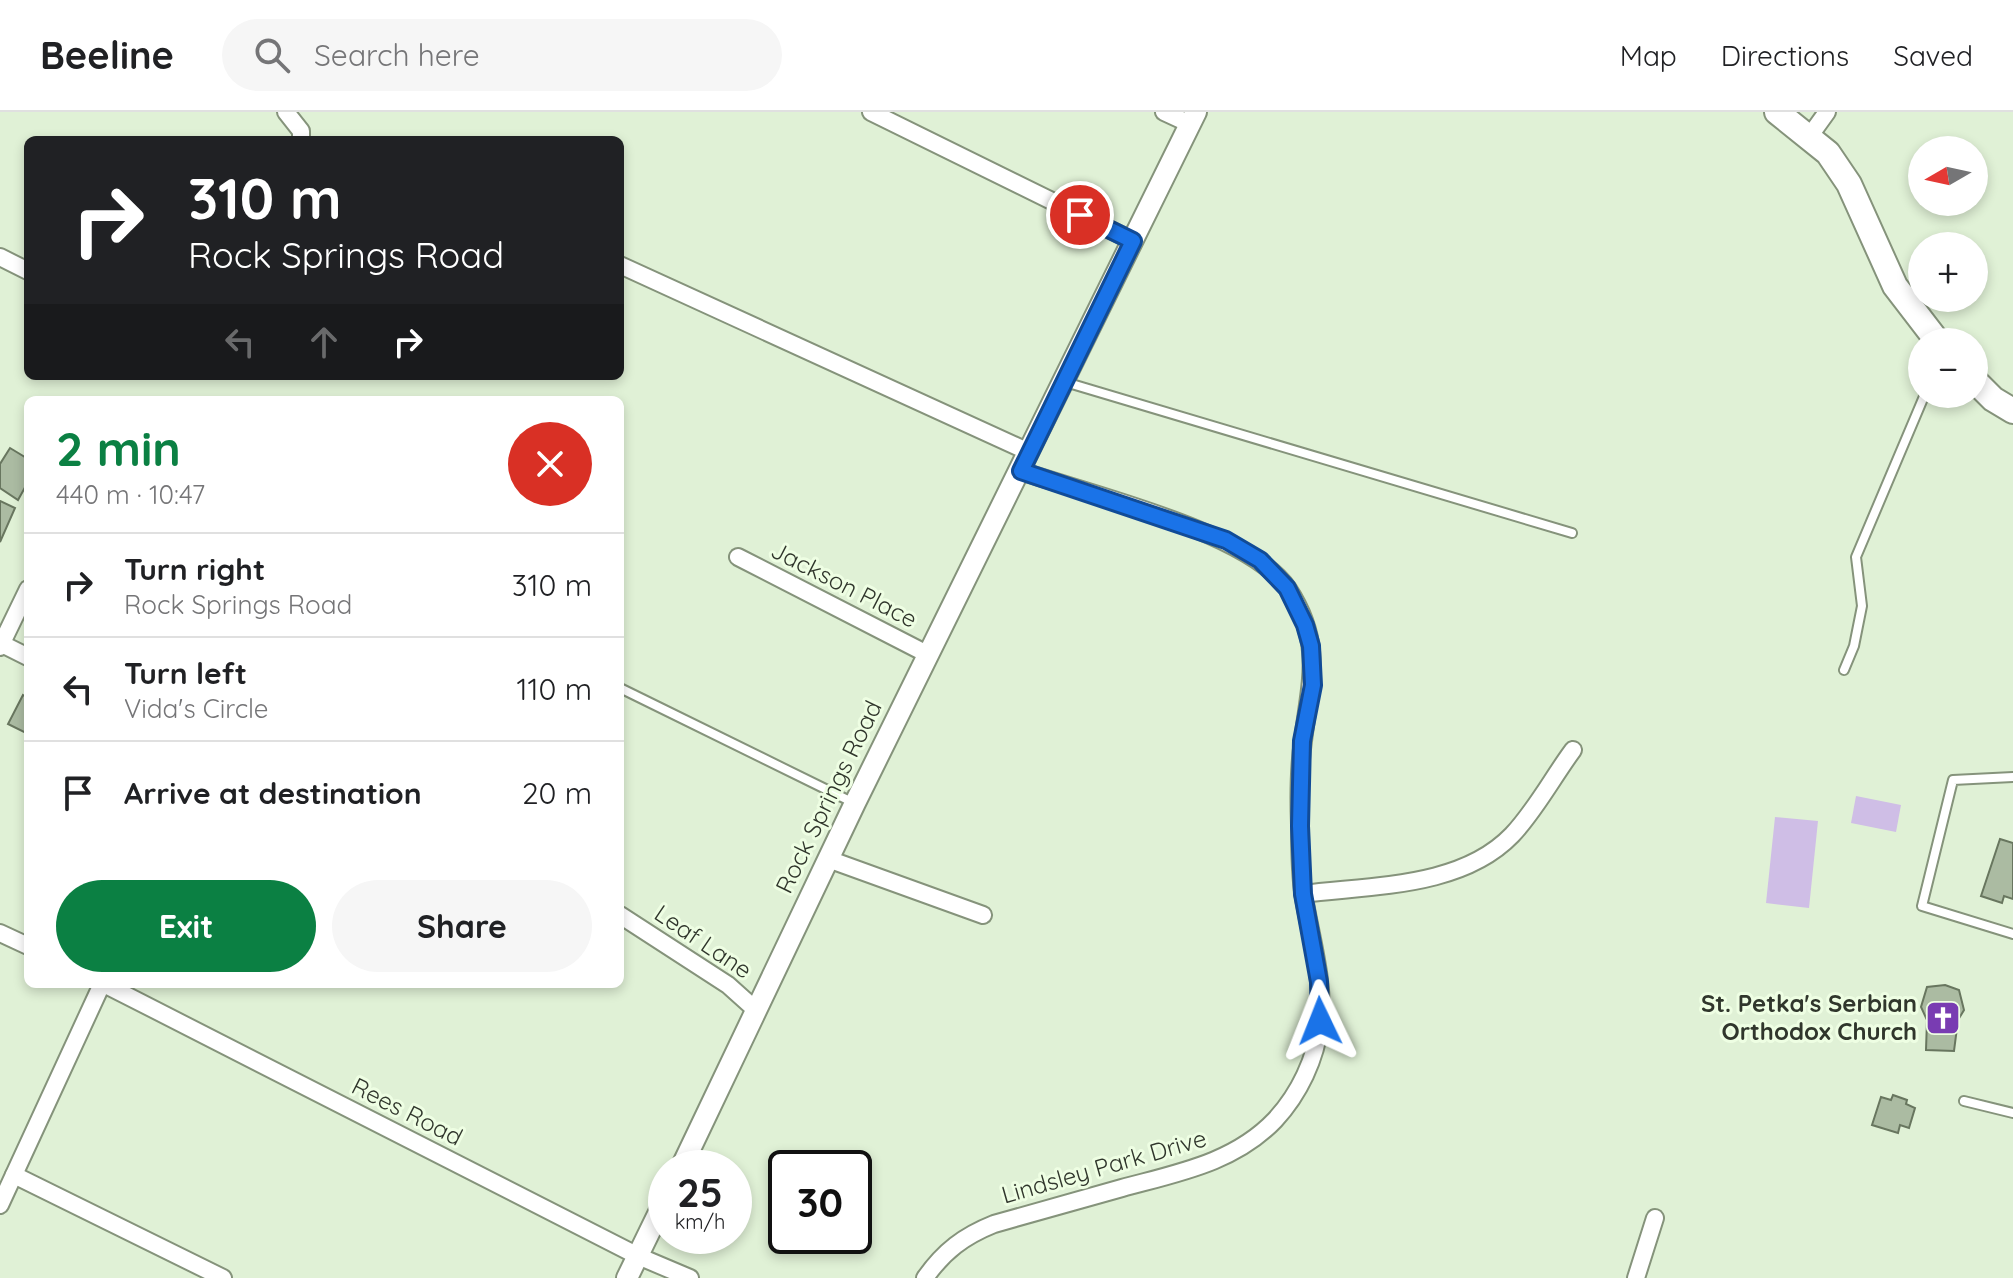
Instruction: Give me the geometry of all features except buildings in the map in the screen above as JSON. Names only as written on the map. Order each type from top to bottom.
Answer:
[{"type":"main road","points":[[1777,112],[1828,153],[1849,184],[1895,286],[1927,328]]},
{"type":"main road","points":[[1988,394],[2013,411]]},
{"type":"street","points":[[286,112],[301,131],[301,136]]},
{"type":"street","points":[[871,112],[1133,241]]},
{"type":"street","points":[[1164,112],[1193,118]]},
{"type":"street","points":[[1809,137],[1827,112]]},
{"type":"street","name":"Rock Springs Road","points":[[690,1150],[855,803],[1193,118]]},
{"type":"street","points":[[0,257],[24,269]]},
{"type":"street","points":[[624,267],[1025,462]]},
{"type":"street","name":"Lindsley Park Drive","points":[[925,1278],[942,1254],[968,1234],[1210,1164],[1245,1146],[1276,1119],[1308,1071],[1320,1021],[1319,982],[1303,894],[1300,826],[1302,741],[1312,672],[1305,625],[1287,588],[1260,560],[1226,540],[1025,462]]},
{"type":"street","name":"Jackson Place","points":[[738,557],[929,655]]},
{"type":"street","points":[[24,597],[1,646],[24,655]]},
{"type":"street","points":[[1303,894],[1441,875],[1482,860],[1513,835],[1573,750]]},
{"type":"street","points":[[828,859],[983,915]]},
{"type":"street","name":"Leaf Lane","points":[[624,918],[728,985],[757,1011]]},
{"type":"street","points":[[0,933],[24,944]]},
{"type":"street","points":[[1,1199],[101,988]]},
{"type":"street","name":"Rees Road","points":[[111,988],[638,1256],[690,1278]]},
{"type":"street","points":[[14,1175],[223,1278]]},
{"type":"street","points":[[1636,1278],[1655,1218]]},
{"type":"street","points":[[627,1278],[648,1235]]},
{"type":"lane","points":[[1064,382],[1572,533]]},
{"type":"lane","points":[[1844,670],[1854,646],[1862,606],[1856,557],[1919,408]]},
{"type":"lane","points":[[624,690],[855,803]]},
{"type":"lane","points":[[2013,777],[1953,780],[1922,906],[2013,934]]},
{"type":"lane","points":[[1964,1101],[2013,1113]]},
{"type":"shaded area","points":[[1856,796],[1901,805],[1896,832],[1851,823]]},
{"type":"shaded area","points":[[1775,817],[1818,821],[1809,908],[1766,903]]},
{"type":"place","name":"St. Petka's Serbian Orthodox Church","points":[[1943,1018]]},
{"type":"route","points":[[1080,215],[1133,241],[1021,471],[1226,540],[1260,560],[1287,588],[1305,625],[1311,646],[1313,685],[1302,741],[1300,826],[1303,894],[1319,982],[1320,1021]]}]
